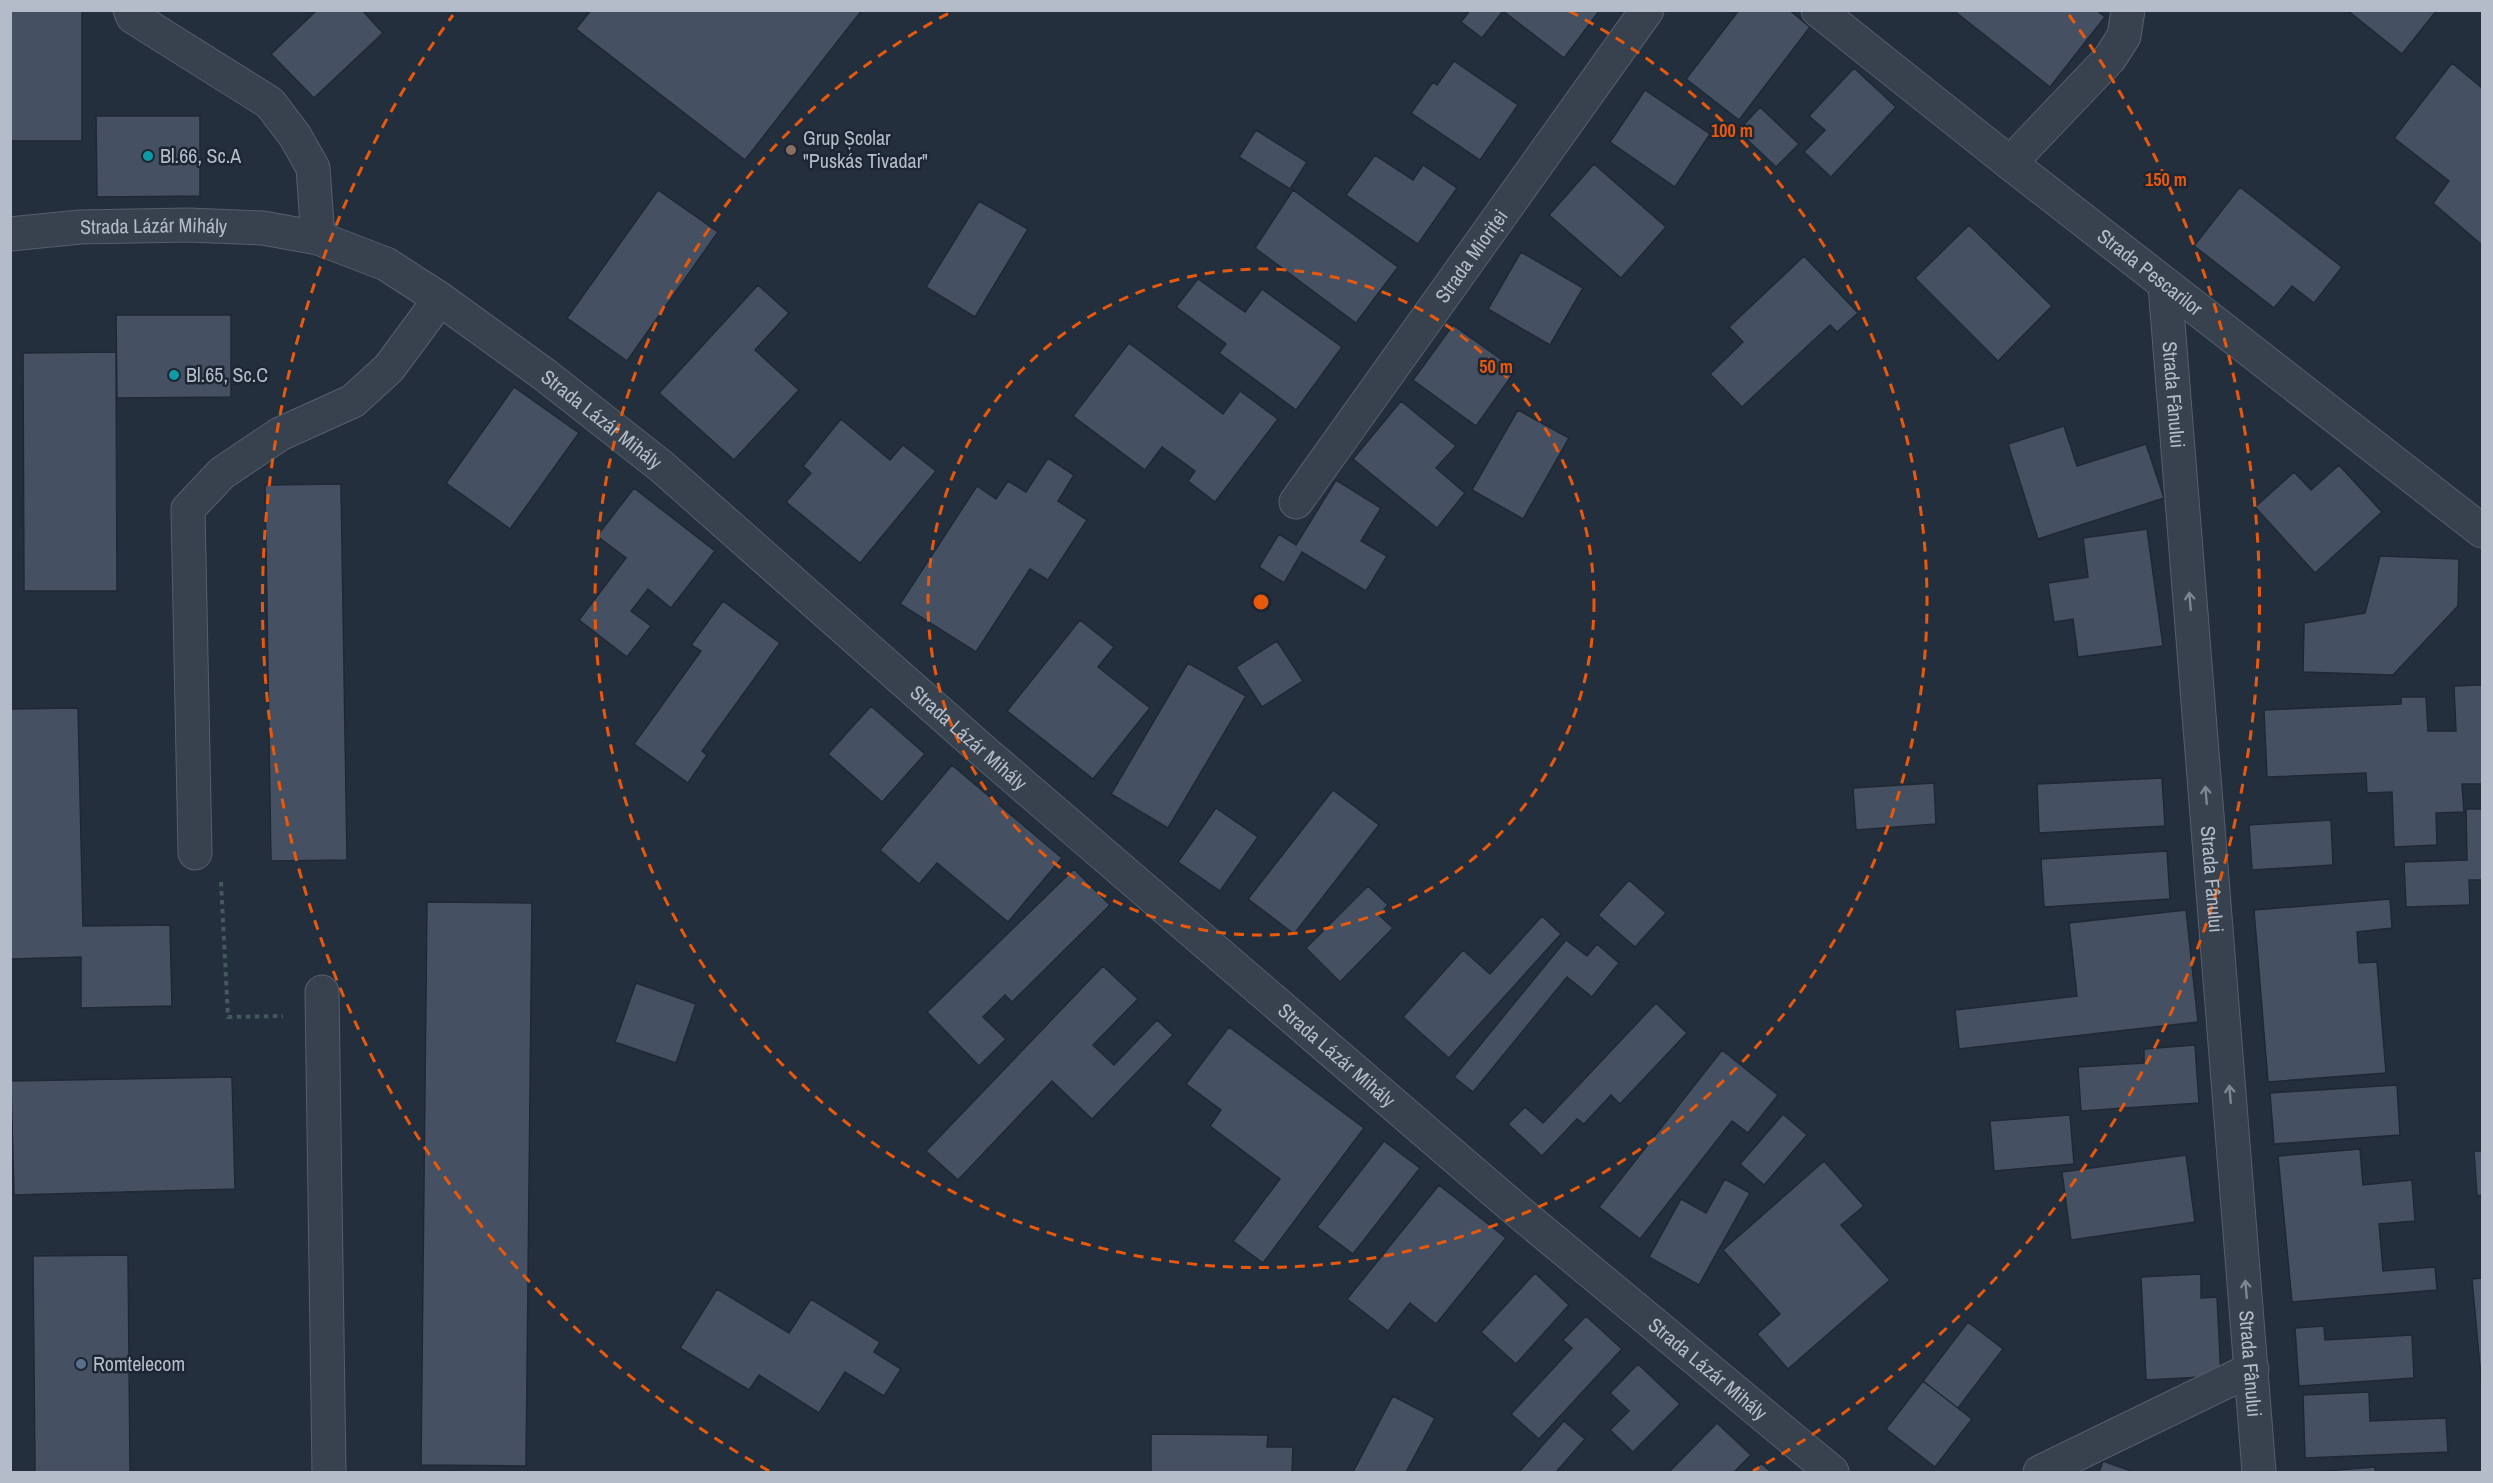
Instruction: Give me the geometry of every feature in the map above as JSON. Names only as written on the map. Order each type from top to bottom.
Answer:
[{"type":"street","points":[[130,10],[134,17],[152,29],[270,103],[295,136],[314,168],[318,238]]},
{"type":"street","name":"Strada Mioriței","points":[[1296,502],[1647,10]]},
{"type":"street","name":"Strada Pescarilor","points":[[1818,10],[2165,285],[2482,531]]},
{"type":"street","points":[[2010,163],[2110,57],[2124,36],[2128,10]]},
{"type":"street","name":"Strada Lázár Mihály","points":[[10,234],[81,227],[188,225],[263,228],[318,238],[386,264],[440,299],[545,375],[661,466],[989,756],[1504,1200],[1832,1473]]},
{"type":"street","name":"Strada Fânului","points":[[2165,285],[2259,1473]]},
{"type":"street","points":[[195,853],[188,509],[222,473],[280,434],[353,401],[389,368],[440,299]]},
{"type":"street","points":[[322,1004],[329,1473]]},
{"type":"street","points":[[2040,1473],[2252,1369]]},
{"type":"path","points":[[195,853],[219,853],[228,1017],[322,1004]]},
{"type":"building","points":[[10,10],[82,10],[82,141],[10,141]]},
{"type":"building","points":[[317,10],[362,10],[383,33],[314,98],[271,54]]},
{"type":"building","points":[[591,10],[862,10],[745,160],[576,29]]},
{"type":"building","points":[[1470,10],[1600,10],[1564,58],[1503,11],[1482,38],[1461,22]]},
{"type":"building","points":[[1739,10],[1789,10],[1810,27],[1739,120],[1686,79]]},
{"type":"building","points":[[1953,10],[2096,10],[2105,17],[2050,87]]},
{"type":"building","points":[[2347,10],[2437,10],[2402,54]]},
{"type":"building","points":[[1454,61],[1518,105],[1480,160],[1411,113],[1433,82],[1437,85]]},
{"type":"building","points":[[2452,63],[2482,88],[2482,245],[2433,203],[2449,181],[2394,138]]},
{"type":"building","points":[[1854,68],[1896,107],[1831,177],[1804,152],[1825,130],[1809,116]]},
{"type":"building","points":[[1645,90],[1710,134],[1675,187],[1610,142]]},
{"type":"building","points":[[1760,107],[1799,144],[1776,167],[1738,131]]},
{"type":"building","name":"Bl.66, Sc.A","points":[[96,116],[200,116],[200,196],[97,197]]},
{"type":"building","points":[[1256,130],[1307,162],[1290,189],[1239,157]]},
{"type":"building","points":[[1375,155],[1413,180],[1423,165],[1457,188],[1418,244],[1346,195]]},
{"type":"building","points":[[1594,164],[1666,227],[1621,278],[1549,215]]},
{"type":"building","points":[[2240,187],[2342,267],[2314,303],[2292,286],[2274,308],[2194,246]]},
{"type":"building","points":[[658,190],[718,232],[627,361],[567,318]]},
{"type":"building","points":[[1293,190],[1398,267],[1356,323],[1255,248]]},
{"type":"building","points":[[979,201],[1028,229],[975,317],[926,287]]},
{"type":"building","points":[[1969,225],[2052,306],[1998,361],[1915,278]]},
{"type":"building","points":[[1521,252],[1583,288],[1550,345],[1488,309]]},
{"type":"building","points":[[1804,256],[1858,313],[1837,332],[1830,325],[1742,407],[1710,374],[1743,342],[1729,327]]},
{"type":"building","points":[[1198,279],[1245,312],[1262,289],[1342,347],[1296,410],[1219,353],[1226,344],[1176,307]]},
{"type":"building","points":[[758,285],[789,313],[755,350],[799,390],[734,460],[659,393]]},
{"type":"building","name":"Bl.65, Sc.C","points":[[116,315],[231,315],[231,397],[117,398]]},
{"type":"building","points":[[1453,325],[1516,370],[1476,426],[1413,380]]},
{"type":"building","points":[[1129,343],[1223,414],[1240,391],[1278,419],[1215,502],[1188,481],[1195,471],[1162,447],[1145,470],[1073,416]]},
{"type":"building","points":[[116,352],[117,591],[24,591],[23,353]]},
{"type":"building","points":[[514,387],[579,433],[510,529],[446,483]]},
{"type":"building","points":[[1401,401],[1456,446],[1436,468],[1465,493],[1437,528],[1353,459]]},
{"type":"building","points":[[1518,410],[1569,438],[1523,519],[1472,490]]},
{"type":"building","points":[[841,419],[890,460],[903,445],[936,471],[860,563],[786,502],[811,473],[803,466]]},
{"type":"building","points":[[2064,426],[2077,466],[2146,444],[2164,498],[2038,539],[2008,444]]},
{"type":"building","points":[[1048,458],[1074,475],[1058,501],[1087,520],[1048,580],[1030,569],[976,652],[900,604],[977,486],[996,499],[1008,481],[1026,492]]},
{"type":"building","points":[[2339,465],[2382,512],[2315,573],[2255,507],[2294,472],[2311,490]]},
{"type":"building","points":[[1336,480],[1381,508],[1361,541],[1387,556],[1366,591],[1302,552],[1284,583],[1259,567],[1279,534],[1296,545]]},
{"type":"building","points":[[341,484],[347,860],[271,861],[265,485]]},
{"type":"building","points":[[634,488],[715,551],[671,608],[648,589],[631,611],[651,626],[627,657],[579,620],[626,558],[597,536]]},
{"type":"building","points":[[2147,529],[2163,646],[2078,657],[2073,619],[2054,622],[2048,583],[2088,577],[2083,538]]},
{"type":"building","points":[[2380,556],[2459,559],[2458,606],[2393,675],[2303,672],[2304,623],[2365,613]]},
{"type":"building","points":[[723,601],[780,643],[702,751],[707,755],[688,783],[634,744],[701,651],[691,645]]},
{"type":"building","points":[[1080,620],[1114,647],[1098,667],[1150,708],[1093,779],[1007,711]]},
{"type":"building","points":[[1277,641],[1303,681],[1262,707],[1236,667]]},
{"type":"building","points":[[1188,663],[1246,696],[1168,828],[1111,794]]},
{"type":"building","points":[[2482,685],[2482,784],[2462,784],[2464,812],[2436,813],[2437,845],[2394,847],[2392,792],[2367,793],[2366,773],[2267,777],[2264,710],[2401,704],[2401,697],[2426,697],[2428,731],[2456,731],[2454,686]]},
{"type":"building","points":[[871,706],[925,754],[882,802],[828,754]]},
{"type":"building","points":[[78,708],[83,926],[170,925],[172,1006],[81,1008],[81,957],[10,959],[10,709]]},
{"type":"building","points":[[952,765],[1062,858],[1008,922],[937,863],[919,884],[880,850]]},
{"type":"building","points":[[2162,778],[2165,826],[2039,833],[2037,784]]},
{"type":"building","points":[[1934,783],[1936,824],[1856,830],[1853,788]]},
{"type":"building","points":[[1333,790],[1379,825],[1294,934],[1248,899]]},
{"type":"building","points":[[1216,808],[1258,837],[1220,891],[1178,862]]},
{"type":"building","points":[[2466,809],[2482,809],[2482,880],[2469,880],[2470,905],[2406,907],[2404,862],[2467,860]]},
{"type":"building","points":[[2331,820],[2333,865],[2252,870],[2249,825]]},
{"type":"building","points":[[2167,851],[2170,899],[2044,907],[2041,859]]},
{"type":"building","points":[[1074,869],[1110,905],[1012,1002],[1005,995],[983,1017],[1006,1039],[979,1066],[927,1012]]},
{"type":"building","points":[[1629,880],[1666,913],[1635,947],[1598,915]]},
{"type":"building","points":[[1368,886],[1388,905],[1379,915],[1393,928],[1340,982],[1306,948]]},
{"type":"building","points":[[2390,899],[2392,928],[2357,932],[2359,963],[2377,962],[2386,1073],[2268,1082],[2254,910]]},
{"type":"building","points":[[427,902],[532,903],[526,1466],[421,1465]]},
{"type":"building","points":[[2186,910],[2198,1022],[1959,1049],[1955,1010],[2077,996],[2069,923]]},
{"type":"building","points":[[1542,916],[1561,934],[1449,1058],[1403,1017],[1463,950],[1490,974]]},
{"type":"building","points":[[1566,940],[1587,956],[1597,944],[1619,963],[1592,997],[1567,977],[1473,1092],[1454,1077]]},
{"type":"building","points":[[1103,966],[1138,999],[1093,1045],[1114,1065],[1157,1020],[1173,1035],[1092,1119],[1052,1081],[958,1180],[926,1151]]},
{"type":"building","points":[[636,983],[696,1004],[676,1063],[615,1042]]},
{"type":"building","points":[[1656,1003],[1687,1033],[1620,1104],[1611,1095],[1584,1124],[1577,1119],[1542,1156],[1508,1124],[1525,1107],[1543,1123]]},
{"type":"building","points":[[1229,1027],[1364,1128],[1263,1263],[1233,1241],[1280,1179],[1210,1126],[1221,1110],[1186,1084]]},
{"type":"building","points":[[2195,1045],[2199,1103],[2081,1111],[2078,1067],[2144,1063],[2144,1049]]},
{"type":"building","points":[[1722,1050],[1778,1095],[1748,1133],[1732,1121],[1640,1239],[1599,1207]]},
{"type":"building","points":[[232,1077],[235,1189],[14,1195],[11,1081]]},
{"type":"building","points":[[2397,1085],[2400,1135],[2274,1144],[2270,1093]]},
{"type":"building","points":[[1783,1114],[1807,1135],[1764,1185],[1740,1164]]},
{"type":"building","points":[[2070,1115],[2074,1164],[1994,1171],[1990,1121]]},
{"type":"building","points":[[1384,1141],[1420,1168],[1353,1254],[1317,1227]]},
{"type":"building","points":[[2360,1149],[2363,1185],[2412,1180],[2415,1221],[2379,1224],[2383,1271],[2435,1267],[2437,1290],[2292,1302],[2278,1156]]},
{"type":"building","points":[[2474,1151],[2482,1151],[2482,1195],[2477,1196]]},
{"type":"building","points":[[2186,1155],[2195,1222],[2071,1240],[2062,1172]]},
{"type":"building","points":[[1824,1161],[1864,1206],[1841,1225],[1890,1280],[1788,1369],[1757,1334],[1780,1314],[1723,1250]]},
{"type":"building","points":[[1725,1179],[1750,1193],[1699,1285],[1649,1257],[1681,1199],[1706,1213]]},
{"type":"building","points":[[1439,1185],[1506,1238],[1436,1324],[1410,1303],[1388,1331],[1347,1299]]},
{"type":"building","name":"Romtelecom","points":[[128,1255],[130,1472],[35,1472],[33,1256]]},
{"type":"building","points":[[1535,1273],[1569,1305],[1516,1364],[1481,1332]]},
{"type":"building","points":[[2201,1274],[2201,1298],[2217,1297],[2221,1376],[2146,1380],[2141,1277]]},
{"type":"building","points":[[2482,1278],[2482,1389],[2472,1279]]},
{"type":"building","points":[[717,1289],[789,1333],[811,1299],[880,1342],[874,1352],[901,1369],[884,1396],[845,1372],[819,1413],[759,1375],[749,1390],[680,1348]]},
{"type":"building","points":[[1586,1316],[1622,1349],[1539,1439],[1511,1414],[1572,1348],[1563,1340]]},
{"type":"building","points":[[1968,1322],[2003,1349],[1958,1408],[1923,1381]]},
{"type":"building","points":[[2324,1326],[2325,1340],[2412,1335],[2414,1378],[2299,1386],[2295,1328]]},
{"type":"building","points":[[1638,1364],[1680,1404],[1633,1452],[1610,1430],[1629,1411],[1610,1393]]},
{"type":"building","points":[[1923,1381],[1972,1419],[1935,1467],[1886,1429]]},
{"type":"building","points":[[2369,1392],[2370,1421],[2446,1418],[2448,1452],[2305,1458],[2303,1395]]},
{"type":"building","points":[[1393,1396],[1435,1418],[1406,1472],[1353,1472]]},
{"type":"building","points":[[1564,1421],[1585,1439],[1556,1472],[1519,1472]]},
{"type":"building","points":[[1717,1423],[1751,1455],[1734,1472],[1669,1472]]},
{"type":"building","points":[[1151,1434],[1268,1435],[1267,1447],[1293,1447],[1292,1472],[1151,1472]]},
{"type":"building","points":[[2103,1461],[2134,1472],[2099,1472]]},
{"type":"building","points":[[1761,1463],[1771,1472],[1753,1472]]},
{"type":"building","points":[[2375,1467],[2375,1472],[2312,1472]]},
{"type":"place","name":"Grup Școlar \"Puskás Tivadar\"","points":[[791,150]]},
{"type":"place","name":"Bl.66, Sc.A","points":[[148,156]]},
{"type":"place","name":"Bl.65, Sc.C","points":[[174,375]]},
{"type":"place","name":"Romtelecom","points":[[81,1364]]}]
